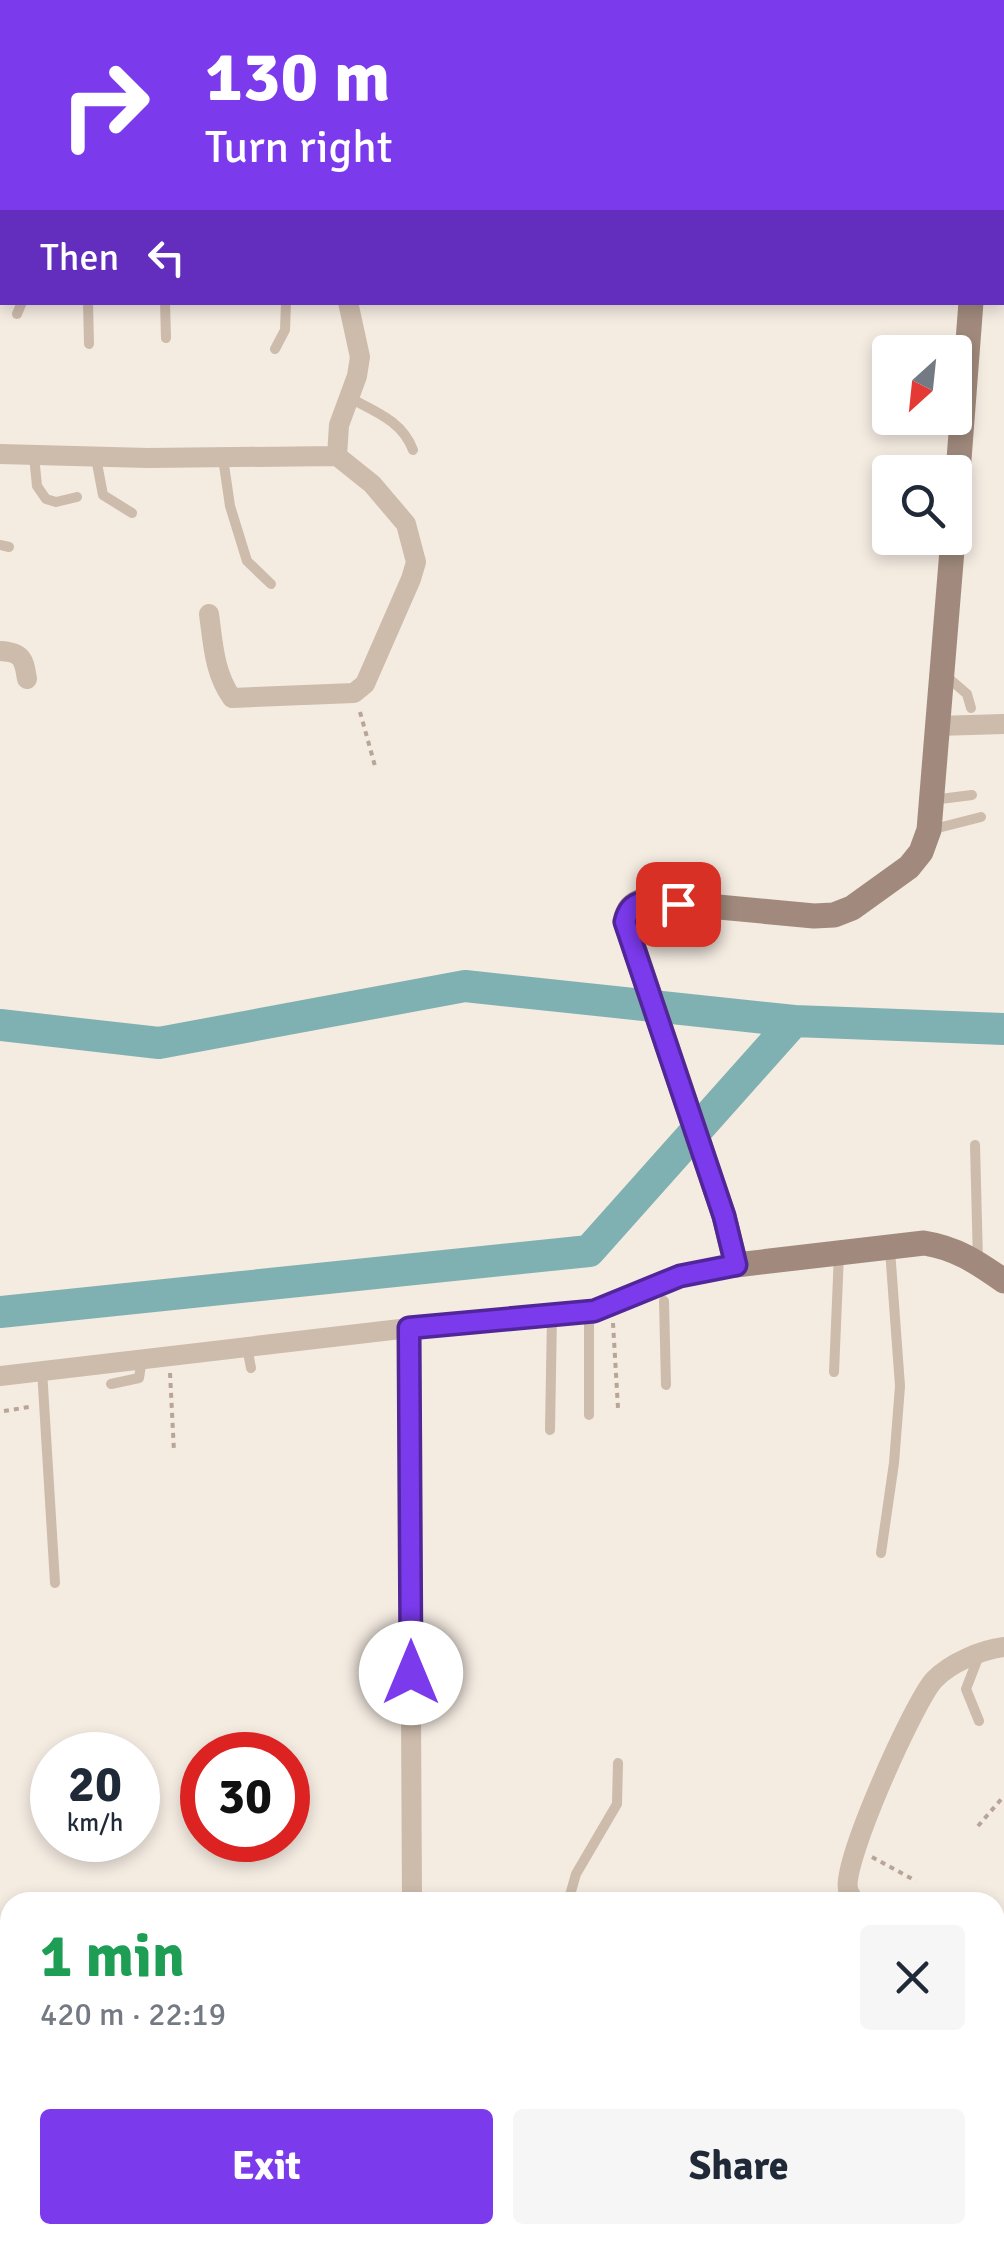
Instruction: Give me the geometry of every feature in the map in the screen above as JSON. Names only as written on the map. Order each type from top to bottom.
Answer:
[{"type":"main road","points":[[959,455],[971,305]]},
{"type":"main road","points":[[952,555],[929,830],[922,852],[909,867],[852,908],[834,915],[644,900],[627,911],[625,922],[724,1216],[736,1265],[924,1243],[947,1246],[1004,1280]]},
{"type":"street","points":[[337,456],[339,425],[360,357],[349,305]]},
{"type":"street","points":[[0,454],[337,456],[372,484],[406,524],[416,562],[365,684],[354,693],[232,698],[223,686],[216,662],[209,614]]},
{"type":"street","points":[[0,651],[19,654],[24,659],[26,680]]},
{"type":"street","points":[[937,726],[1004,724]]},
{"type":"street","points":[[0,1376],[589,1311],[736,1265]]},
{"type":"street","points":[[409,1328],[412,1892]]},
{"type":"street","points":[[849,1892],[848,1879],[871,1806],[925,1694],[946,1671],[981,1652],[1004,1647]]},
{"type":"lane","points":[[88,305],[88,344]]},
{"type":"lane","points":[[165,305],[166,338]]},
{"type":"lane","points":[[274,349],[285,330],[286,305]]},
{"type":"lane","points":[[349,397],[398,425],[406,433],[412,450]]},
{"type":"lane","points":[[34,455],[37,486],[46,499],[56,502],[77,497]]},
{"type":"lane","points":[[96,456],[103,496],[132,513]]},
{"type":"lane","points":[[223,457],[230,506],[247,561],[271,584]]},
{"type":"lane","points":[[942,672],[967,694],[971,708]]},
{"type":"lane","points":[[931,800],[972,794]]},
{"type":"lane","points":[[929,830],[982,817]]},
{"type":"lane","points":[[975,1144],[978,1263]]},
{"type":"lane","points":[[881,1553],[900,1386],[890,1247]]},
{"type":"lane","points":[[834,1372],[839,1253]]},
{"type":"lane","points":[[663,1290],[666,1385]]},
{"type":"lane","points":[[589,1311],[589,1415]]},
{"type":"lane","points":[[550,1430],[552,1314]]},
{"type":"lane","points":[[247,1346],[251,1368]]},
{"type":"lane","points":[[110,1384],[139,1378],[142,1359]]},
{"type":"lane","points":[[42,1370],[55,1583]]},
{"type":"lane","points":[[979,1721],[966,1689],[970,1670],[981,1652]]},
{"type":"lane","points":[[571,1892],[576,1874],[617,1804],[618,1764]]},
{"type":"path","points":[[354,693],[375,766]]},
{"type":"path","points":[[612,1306],[618,1408]]},
{"type":"path","points":[[170,1373],[174,1452]]},
{"type":"path","points":[[4,1412],[44,1405]]},
{"type":"path","points":[[978,1826],[1004,1796]]},
{"type":"path","points":[[857,1848],[916,1882]]},
{"type":"waterway","points":[[0,1025],[159,1043],[465,986],[794,1021]]},
{"type":"waterway","points":[[0,1312],[589,1251],[794,1021],[1004,1029]]},
{"type":"route","points":[[411,1673],[409,1328],[594,1311],[663,1281],[736,1265],[724,1216],[625,922],[627,911],[644,900],[678,904]]}]
